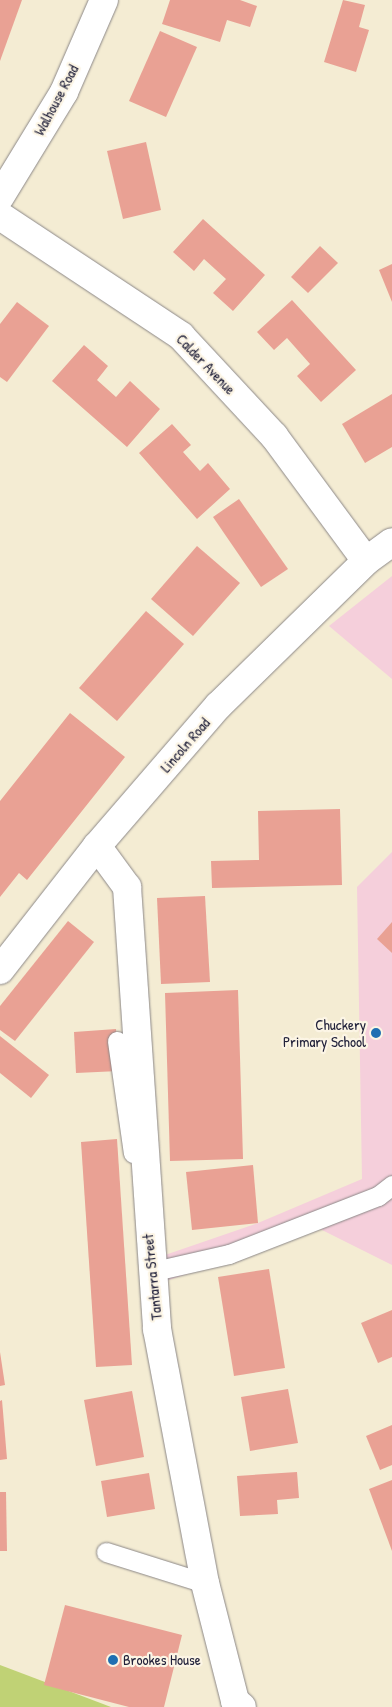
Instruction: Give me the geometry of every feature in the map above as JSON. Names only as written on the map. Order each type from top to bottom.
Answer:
[{"type":"street","name":"Walhouse Road","points":[[0,197],[64,92],[104,0]]},
{"type":"street","name":"Calder Avenue","points":[[0,216],[181,336],[274,436],[366,561]]},
{"type":"street","name":"Lincoln Road","points":[[0,970],[97,846],[218,706],[366,561],[392,543]]},
{"type":"street","name":"Tantarra Street","points":[[97,846],[127,887],[150,1272],[206,1583],[235,1701],[242,1707]]},
{"type":"lane","points":[[117,1041],[150,1272],[229,1254],[378,1196],[392,1185]]},
{"type":"lane","points":[[106,1552],[206,1583]]},
{"type":"shaded area","points":[[392,576],[392,679],[329,626]]},
{"type":"shaded area","name":"Chuckery Primary School","points":[[392,852],[392,1265],[320,1229],[166,1281],[165,1255],[258,1223],[362,1179],[357,887]]},
{"type":"green space","points":[[0,1665],[111,1707],[0,1707]]},
{"type":"building","points":[[0,0],[22,0],[0,61]]},
{"type":"building","points":[[170,0],[240,0],[257,6],[250,27],[227,20],[220,42],[162,24]]},
{"type":"building","points":[[343,0],[365,5],[359,27],[369,30],[356,72],[324,62]]},
{"type":"building","points":[[160,31],[197,47],[166,117],[129,101]]},
{"type":"building","points":[[146,142],[161,210],[123,219],[107,151]]},
{"type":"building","points":[[203,219],[265,275],[233,311],[213,293],[226,279],[204,259],[194,271],[173,252]]},
{"type":"building","points":[[320,246],[338,263],[308,293],[291,277]]},
{"type":"building","points":[[392,264],[392,302],[379,270]]},
{"type":"building","points":[[292,300],[356,370],[321,402],[297,376],[310,364],[287,338],[274,350],[257,332]]},
{"type":"building","points":[[17,302],[49,326],[7,382],[0,377],[0,324]]},
{"type":"building","points":[[84,345],[108,366],[97,380],[116,397],[130,381],[160,409],[127,447],[52,381]]},
{"type":"building","points":[[392,394],[392,447],[365,463],[342,424]]},
{"type":"building","points":[[172,424],[191,445],[183,452],[200,471],[208,463],[230,489],[197,519],[139,453]]},
{"type":"building","points":[[239,499],[288,569],[261,587],[213,517]]},
{"type":"building","points":[[197,546],[240,583],[193,636],[151,599]]},
{"type":"building","points":[[146,611],[184,644],[117,721],[79,688]]},
{"type":"building","points":[[70,713],[125,757],[27,880],[19,873],[0,897],[0,801]]},
{"type":"building","points":[[340,809],[342,885],[212,888],[211,861],[259,860],[258,811]]},
{"type":"building","points":[[205,896],[210,982],[161,984],[157,898]]},
{"type":"building","points":[[68,921],[94,942],[15,1041],[0,1030],[0,1006]]},
{"type":"building","points":[[392,922],[392,953],[377,939]]},
{"type":"building","points":[[238,990],[243,1159],[170,1161],[165,993]]},
{"type":"building","points":[[116,1029],[119,1071],[76,1073],[74,1032]]},
{"type":"building","points":[[0,1036],[49,1075],[31,1098],[0,1073]]},
{"type":"building","points":[[117,1139],[132,1365],[96,1367],[81,1142]]},
{"type":"building","points":[[253,1165],[258,1223],[192,1230],[186,1172]]},
{"type":"building","points":[[269,1269],[285,1368],[234,1376],[218,1277]]},
{"type":"building","points":[[392,1310],[392,1357],[378,1363],[361,1323]]},
{"type":"building","points":[[0,1352],[5,1385],[0,1386]]},
{"type":"building","points":[[288,1389],[298,1443],[250,1451],[241,1397]]},
{"type":"building","points":[[132,1391],[144,1457],[96,1466],[84,1400]]},
{"type":"building","points":[[2,1400],[7,1459],[0,1460],[0,1401]]},
{"type":"building","points":[[392,1425],[392,1465],[380,1470],[366,1436]]},
{"type":"building","points":[[297,1472],[299,1498],[277,1500],[278,1514],[240,1516],[237,1476]]},
{"type":"building","points":[[149,1473],[155,1509],[107,1517],[101,1481]]},
{"type":"building","points":[[392,1480],[392,1551],[369,1489]]},
{"type":"building","points":[[0,1492],[6,1492],[7,1551],[0,1551]]},
{"type":"building","name":"Brookes House","points":[[65,1605],[182,1635],[164,1707],[129,1707],[44,1685]]},
{"type":"place","name":"Chuckery Primary School","points":[[376,1033]]},
{"type":"place","name":"Brookes House","points":[[113,1660]]}]
